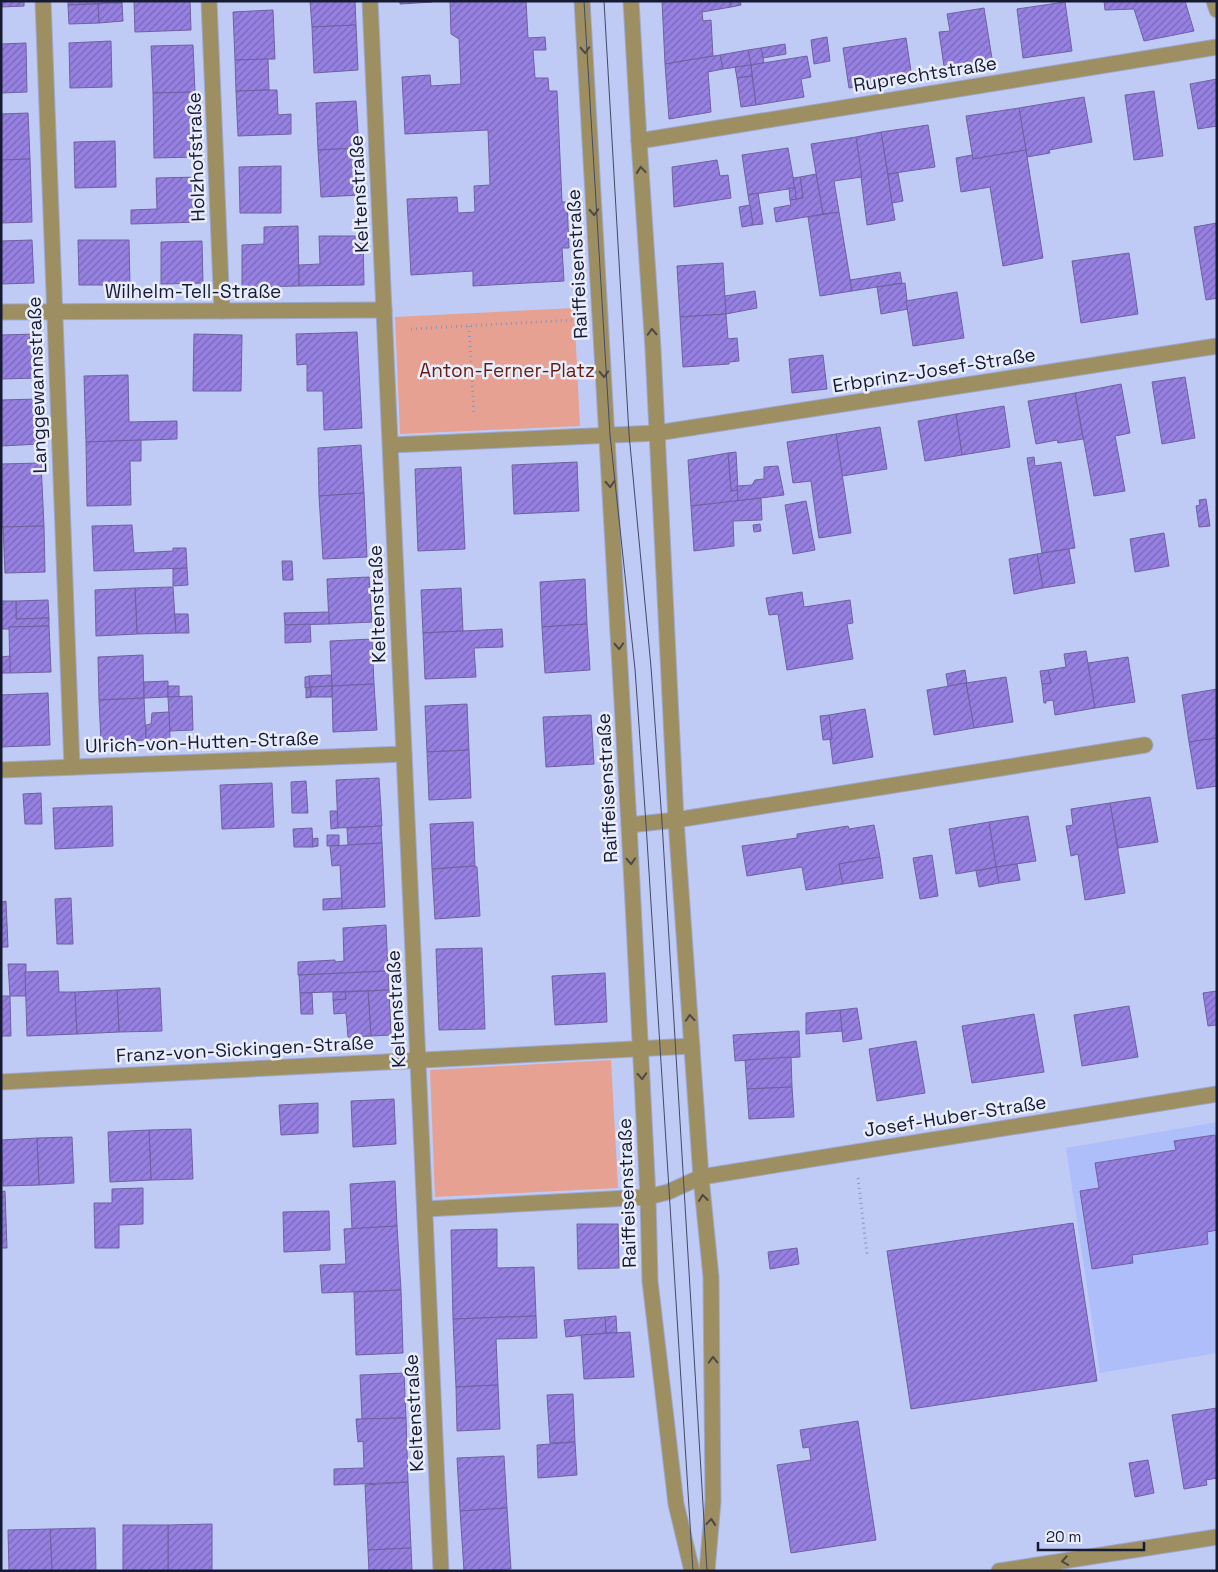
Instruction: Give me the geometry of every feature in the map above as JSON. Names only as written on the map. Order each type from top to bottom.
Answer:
[{"type":"street","name":"Langgewannstraße","points":[[43,1],[72,767]]},
{"type":"street","name":"Holzhofstraße","points":[[210,1],[222,311]]},
{"type":"street","name":"Keltenstraße","points":[[370,1],[441,1571]]},
{"type":"street","name":"Raiffeisenstraße","points":[[582,1],[641,1048],[650,1281],[676,1504],[692,1571]]},
{"type":"street","points":[[632,1],[657,433],[676,820],[701,1177],[712,1277],[713,1501],[707,1571]]},
{"type":"street","points":[[1214,1],[1217,10]]},
{"type":"street","name":"Ruprechtstraße","points":[[639,141],[1217,47]]},
{"type":"street","name":"Wilhelm-Tell-Straße","points":[[1,312],[384,310]]},
{"type":"street","name":"Erbprinz-Josef-Straße","points":[[607,436],[657,433],[1217,346]]},
{"type":"street","points":[[391,445],[607,436]]},
{"type":"street","points":[[629,825],[676,820],[1145,745]]},
{"type":"street","name":"Ulrich-von-Hutten-Straße","points":[[1,770],[404,754]]},
{"type":"street","name":"Franz-von-Sickingen-Straße","points":[[1,1082],[692,1046]]},
{"type":"street","name":"Josef-Huber-Straße","points":[[425,1209],[648,1197],[668,1192],[701,1177],[1217,1094]]},
{"type":"street","points":[[999,1571],[1217,1537]]},
{"type":"path","points":[[385,330],[600,318]]},
{"type":"path","points":[[469,326],[476,442]]},
{"type":"path","points":[[855,1152],[868,1254]]},
{"type":"shaded area","points":[[1217,1122],[1217,1353],[1100,1373],[1066,1148]]},
{"type":"green space","name":"Anton-Ferner-Platz","points":[[574,308],[580,426],[400,434],[395,317]]},
{"type":"green space","points":[[611,1060],[618,1188],[435,1197],[430,1070]]},
{"type":"building","points":[[1,1],[24,1],[24,6],[1,7]]},
{"type":"building","points":[[68,1],[109,1],[109,3],[68,5]]},
{"type":"building","points":[[109,1],[122,1],[122,3],[109,3]]},
{"type":"building","points":[[134,1],[190,1],[191,30],[135,32]]},
{"type":"building","points":[[310,1],[355,1],[356,25],[312,27]]},
{"type":"building","points":[[400,1],[432,1],[432,2],[400,4]]},
{"type":"building","points":[[450,1],[526,1],[528,38],[545,37],[546,50],[533,50],[535,78],[548,78],[549,91],[557,91],[562,202],[567,202],[569,248],[562,248],[564,281],[473,286],[473,271],[411,275],[407,199],[457,197],[458,213],[475,212],[474,186],[490,185],[488,130],[405,134],[402,77],[430,75],[431,86],[461,84],[459,39],[451,34]]},
{"type":"building","points":[[662,1],[730,1],[731,7],[702,12],[703,21],[711,20],[713,56],[665,64]]},
{"type":"building","points":[[730,1],[740,1],[741,5],[731,7]]},
{"type":"building","points":[[1104,1],[1185,1],[1194,31],[1144,41],[1134,9],[1105,10]]},
{"type":"building","points":[[1065,2],[1072,51],[1023,58],[1017,9]]},
{"type":"building","points":[[122,3],[123,21],[99,23],[98,4]]},
{"type":"building","points":[[98,4],[99,23],[69,24],[68,5]]},
{"type":"building","points":[[984,8],[993,65],[945,73],[939,32],[950,31],[947,14]]},
{"type":"building","points":[[273,10],[275,59],[235,60],[233,12]]},
{"type":"building","points":[[356,25],[358,70],[314,73],[312,27]]},
{"type":"building","points":[[827,37],[830,61],[814,64],[811,40]]},
{"type":"building","points":[[906,38],[912,78],[849,88],[843,48]]},
{"type":"building","points":[[111,41],[112,87],[70,88],[69,43]]},
{"type":"building","points":[[26,43],[27,92],[1,93],[1,44]]},
{"type":"building","points":[[785,44],[786,54],[763,58],[761,48]]},
{"type":"building","points":[[193,45],[195,92],[153,93],[151,46]]},
{"type":"building","points":[[761,48],[764,63],[751,65],[748,50]]},
{"type":"building","points":[[748,50],[751,65],[723,69],[720,55]]},
{"type":"building","points":[[720,55],[723,69],[708,72],[711,112],[669,119],[665,64]]},
{"type":"building","points":[[807,56],[811,77],[801,79],[804,97],[756,105],[751,65]]},
{"type":"building","points":[[268,59],[269,90],[236,91],[235,60]]},
{"type":"building","points":[[751,65],[752,76],[737,78],[735,67]]},
{"type":"building","points":[[752,76],[756,105],[741,107],[737,78]]},
{"type":"building","points":[[1217,79],[1217,126],[1198,129],[1190,84]]},
{"type":"building","points":[[277,90],[278,115],[291,114],[291,134],[238,136],[236,91]]},
{"type":"building","points":[[1154,91],[1163,156],[1134,160],[1125,95]]},
{"type":"building","points":[[195,92],[197,157],[154,158],[153,93]]},
{"type":"building","points":[[1084,97],[1092,142],[1049,150],[1050,153],[1027,157],[1019,108]]},
{"type":"building","points":[[356,101],[359,148],[318,150],[316,103]]},
{"type":"building","points":[[1019,108],[1026,150],[973,159],[966,116]]},
{"type":"building","points":[[28,113],[30,159],[1,160],[1,114]]},
{"type":"building","points":[[928,125],[935,167],[888,174],[881,132]]},
{"type":"building","points":[[881,132],[895,220],[867,225],[856,137]]},
{"type":"building","points":[[856,137],[862,177],[834,181],[839,212],[823,214],[811,144]]},
{"type":"building","points":[[115,141],[116,187],[75,188],[74,142]]},
{"type":"building","points":[[359,148],[361,195],[321,197],[318,150]]},
{"type":"building","points":[[788,148],[795,188],[748,195],[742,155]]},
{"type":"building","points":[[1026,150],[1043,258],[1003,266],[990,187],[961,192],[956,158],[972,155],[973,159]]},
{"type":"building","points":[[30,159],[32,222],[1,223],[1,160]]},
{"type":"building","points":[[717,160],[720,176],[728,175],[731,198],[674,207],[672,167]]},
{"type":"building","points":[[281,166],[281,213],[240,213],[239,167]]},
{"type":"building","points":[[898,173],[903,201],[892,203],[888,174]]},
{"type":"building","points":[[816,174],[823,214],[776,222],[774,208],[791,205],[790,200],[803,198],[800,177]]},
{"type":"building","points":[[199,177],[200,222],[131,224],[131,210],[157,209],[156,178]]},
{"type":"building","points":[[800,177],[803,198],[796,199],[793,178]]},
{"type":"building","points":[[789,188],[795,188],[796,199],[790,200]]},
{"type":"building","points":[[758,193],[763,224],[753,225],[748,195]]},
{"type":"building","points":[[750,205],[753,225],[742,227],[739,207]]},
{"type":"building","points":[[839,212],[852,291],[820,296],[808,217]]},
{"type":"building","points":[[1217,223],[1217,298],[1206,300],[1194,227]]},
{"type":"building","points":[[298,226],[299,286],[242,287],[242,245],[264,244],[264,227]]},
{"type":"building","points":[[319,236],[363,236],[364,285],[299,286],[299,265],[320,264]]},
{"type":"building","points":[[32,240],[34,283],[1,284],[1,241]]},
{"type":"building","points":[[78,240],[129,240],[130,285],[79,285]]},
{"type":"building","points":[[202,241],[203,283],[161,284],[161,242]]},
{"type":"building","points":[[1129,253],[1138,314],[1081,323],[1072,261]]},
{"type":"building","points":[[723,263],[726,314],[680,317],[677,266]]},
{"type":"building","points":[[900,272],[902,283],[852,291],[850,280]]},
{"type":"building","points":[[905,283],[908,309],[881,314],[877,287]]},
{"type":"building","points":[[755,291],[757,308],[726,314],[725,296]]},
{"type":"building","points":[[957,292],[964,338],[913,346],[906,301]]},
{"type":"building","points":[[726,314],[728,339],[737,338],[739,361],[729,362],[729,364],[683,367],[680,317]]},
{"type":"building","points":[[357,332],[362,428],[324,430],[323,391],[307,391],[307,364],[297,365],[296,334]]},
{"type":"building","points":[[37,334],[38,378],[1,379],[1,335]]},
{"type":"building","points":[[194,334],[242,335],[241,391],[193,391]]},
{"type":"building","points":[[823,355],[827,389],[792,393],[789,359]]},
{"type":"building","points":[[128,375],[129,422],[177,421],[177,439],[86,442],[84,376]]},
{"type":"building","points":[[1185,377],[1195,438],[1162,444],[1152,382]]},
{"type":"building","points":[[1121,384],[1130,433],[1115,436],[1125,491],[1094,496],[1075,393]]},
{"type":"building","points":[[1075,393],[1083,439],[1058,443],[1057,440],[1036,444],[1028,401]]},
{"type":"building","points":[[38,399],[40,444],[1,446],[1,400]]},
{"type":"building","points":[[1004,406],[1010,447],[962,455],[956,414]]},
{"type":"building","points":[[956,414],[962,455],[925,461],[918,421]]},
{"type":"building","points":[[880,427],[887,469],[842,476],[836,434]]},
{"type":"building","points":[[836,434],[851,533],[819,538],[811,481],[793,483],[787,442]]},
{"type":"building","points":[[141,440],[141,461],[130,461],[131,505],[87,506],[86,442]]},
{"type":"building","points":[[361,445],[364,493],[319,496],[318,448]]},
{"type":"building","points":[[736,452],[738,490],[731,491],[728,453]]},
{"type":"building","points":[[728,453],[731,491],[738,490],[738,501],[691,506],[688,460]]},
{"type":"building","points":[[1034,457],[1035,466],[1061,462],[1075,548],[1042,553],[1027,458]]},
{"type":"building","points":[[577,462],[579,511],[514,514],[512,465]]},
{"type":"building","points":[[41,463],[44,526],[1,527],[1,464]]},
{"type":"building","points":[[778,466],[784,495],[738,501],[737,486],[752,485],[755,480],[764,479],[764,467]]},
{"type":"building","points":[[461,467],[465,549],[418,551],[415,469]]},
{"type":"building","points":[[364,493],[367,557],[323,559],[319,496]]},
{"type":"building","points":[[761,498],[762,520],[733,521],[734,546],[694,551],[691,506]]},
{"type":"building","points":[[1206,499],[1210,526],[1199,527],[1196,506],[1200,505],[1199,500]]},
{"type":"building","points":[[806,501],[815,550],[793,554],[785,505]]},
{"type":"building","points":[[760,524],[761,531],[754,532],[753,525]]},
{"type":"building","points":[[132,525],[134,553],[173,551],[173,548],[186,548],[187,568],[94,571],[92,526]]},
{"type":"building","points":[[44,526],[45,572],[5,573],[3,527]]},
{"type":"building","points":[[1164,533],[1169,566],[1135,572],[1130,539]]},
{"type":"building","points":[[1069,549],[1075,583],[1043,588],[1037,554]]},
{"type":"building","points":[[1037,554],[1043,588],[1014,594],[1009,559]]},
{"type":"building","points":[[282,561],[292,561],[293,580],[283,580]]},
{"type":"building","points":[[187,568],[188,585],[173,586],[173,569]]},
{"type":"building","points":[[369,577],[372,622],[329,624],[327,579]]},
{"type":"building","points":[[585,579],[587,624],[542,627],[540,582]]},
{"type":"building","points":[[173,587],[176,633],[137,634],[135,588]]},
{"type":"building","points":[[135,588],[137,634],[96,636],[95,590]]},
{"type":"building","points":[[461,588],[463,631],[423,633],[421,590]]},
{"type":"building","points":[[802,592],[804,607],[850,600],[853,623],[847,624],[853,659],[787,670],[778,614],[769,615],[766,598]]},
{"type":"building","points":[[48,600],[49,618],[16,619],[16,601]]},
{"type":"building","points":[[1,601],[16,601],[16,619],[49,618],[49,626],[1,629]]},
{"type":"building","points":[[329,612],[329,624],[285,625],[284,613]]},
{"type":"building","points":[[175,614],[188,614],[189,633],[176,633]]},
{"type":"building","points":[[310,624],[311,642],[285,643],[285,625]]},
{"type":"building","points":[[587,624],[590,670],[545,673],[542,627]]},
{"type":"building","points":[[49,626],[51,672],[10,673],[9,627]]},
{"type":"building","points":[[502,629],[503,647],[474,648],[476,677],[425,679],[423,633]]},
{"type":"building","points":[[372,639],[374,684],[332,686],[330,641]]},
{"type":"building","points":[[1086,651],[1095,708],[1055,715],[1053,700],[1044,703],[1042,684],[1051,683],[1048,670],[1066,667],[1064,654]]},
{"type":"building","points":[[143,655],[144,698],[99,700],[98,657]]},
{"type":"building","points":[[10,656],[10,673],[1,673],[1,657]]},
{"type":"building","points":[[1128,657],[1135,702],[1095,708],[1088,663]]},
{"type":"building","points":[[965,670],[967,683],[948,686],[946,674]]},
{"type":"building","points":[[1048,670],[1051,683],[1042,684],[1040,671]]},
{"type":"building","points":[[331,675],[332,686],[310,687],[309,676]]},
{"type":"building","points":[[309,676],[310,687],[305,688],[305,677]]},
{"type":"building","points":[[1006,677],[1013,722],[974,728],[966,683]]},
{"type":"building","points":[[168,681],[168,697],[144,698],[144,682]]},
{"type":"building","points":[[966,683],[974,728],[934,735],[927,690]]},
{"type":"building","points":[[374,684],[377,730],[333,732],[332,686]]},
{"type":"building","points":[[168,686],[179,686],[179,697],[168,697]]},
{"type":"building","points":[[332,686],[332,697],[311,697],[311,687]]},
{"type":"building","points":[[310,687],[311,697],[306,698],[306,688]]},
{"type":"building","points":[[1217,689],[1217,738],[1189,742],[1182,695]]},
{"type":"building","points":[[48,693],[50,745],[1,747],[1,695]]},
{"type":"building","points":[[192,696],[193,730],[170,731],[168,697]]},
{"type":"building","points":[[144,698],[146,740],[101,742],[99,700]]},
{"type":"building","points":[[467,704],[469,750],[427,752],[425,706]]},
{"type":"building","points":[[865,709],[873,757],[833,764],[829,715]]},
{"type":"building","points":[[169,712],[170,739],[146,740],[146,725],[151,724],[152,713]]},
{"type":"building","points":[[591,715],[594,764],[546,767],[543,717]]},
{"type":"building","points":[[829,715],[832,739],[823,740],[820,716]]},
{"type":"building","points":[[1217,738],[1217,786],[1197,789],[1189,742]]},
{"type":"building","points":[[469,750],[471,798],[429,800],[427,752]]},
{"type":"building","points":[[379,778],[382,826],[338,828],[336,780]]},
{"type":"building","points":[[306,781],[308,813],[292,813],[291,782]]},
{"type":"building","points":[[272,783],[274,827],[222,829],[220,785]]},
{"type":"building","points":[[41,793],[42,824],[25,824],[23,794]]},
{"type":"building","points":[[1150,797],[1158,842],[1118,848],[1110,803]]},
{"type":"building","points":[[1110,803],[1125,893],[1085,900],[1078,854],[1071,856],[1066,826],[1073,825],[1071,809]]},
{"type":"building","points":[[112,806],[113,846],[55,849],[53,808]]},
{"type":"building","points":[[330,811],[337,811],[338,828],[331,829]]},
{"type":"building","points":[[1028,816],[1036,861],[996,867],[989,822]]},
{"type":"building","points":[[473,822],[475,866],[432,869],[430,824]]},
{"type":"building","points":[[989,822],[996,867],[956,874],[949,829]]},
{"type":"building","points":[[874,825],[880,857],[839,864],[843,884],[806,890],[802,867],[747,876],[742,846],[797,838],[797,834],[848,826],[849,829]]},
{"type":"building","points":[[381,826],[382,843],[348,845],[347,828]]},
{"type":"building","points":[[312,828],[313,847],[294,847],[293,829]]},
{"type":"building","points":[[327,835],[339,835],[339,845],[327,846]]},
{"type":"building","points":[[318,838],[318,846],[313,847],[312,839]]},
{"type":"building","points":[[382,843],[385,907],[342,909],[340,865],[332,866],[330,846]]},
{"type":"building","points":[[932,855],[938,896],[920,899],[913,858]]},
{"type":"building","points":[[880,857],[883,878],[843,884],[839,864]]},
{"type":"building","points":[[1017,864],[1020,880],[999,883],[996,867]]},
{"type":"building","points":[[477,867],[480,916],[435,919],[432,869]]},
{"type":"building","points":[[996,867],[999,883],[979,887],[976,871]]},
{"type":"building","points":[[71,898],[73,944],[57,944],[55,899]]},
{"type":"building","points":[[342,898],[342,909],[323,910],[323,899]]},
{"type":"building","points":[[6,901],[8,947],[1,947],[1,902]]},
{"type":"building","points":[[386,925],[388,971],[298,975],[298,962],[344,961],[343,928]]},
{"type":"building","points":[[482,948],[485,1029],[439,1030],[436,949]]},
{"type":"building","points":[[8,964],[26,964],[26,996],[10,996]]},
{"type":"building","points":[[58,971],[59,992],[75,992],[77,1034],[27,1036],[25,972]]},
{"type":"building","points":[[388,971],[389,990],[300,993],[299,975]]},
{"type":"building","points":[[605,973],[607,1022],[555,1025],[552,976]]},
{"type":"building","points":[[160,988],[162,1031],[119,1032],[117,990]]},
{"type":"building","points":[[117,990],[119,1032],[77,1034],[75,992]]},
{"type":"building","points":[[389,990],[391,1035],[371,1036],[368,991]]},
{"type":"building","points":[[368,991],[371,1036],[348,1037],[346,1013],[334,1014],[333,1000],[346,999],[345,992]]},
{"type":"building","points":[[1217,991],[1217,1028],[1216,1025],[1208,1026],[1203,993]]},
{"type":"building","points":[[333,992],[345,992],[346,999],[333,1000]]},
{"type":"building","points":[[300,993],[312,993],[313,1014],[301,1014]]},
{"type":"building","points":[[1,996],[10,996],[11,1036],[1,1036]]},
{"type":"building","points":[[1129,1006],[1138,1057],[1082,1066],[1074,1015]]},
{"type":"building","points":[[857,1008],[862,1039],[843,1042],[840,1010]]},
{"type":"building","points":[[840,1010],[842,1031],[806,1034],[806,1013]]},
{"type":"building","points":[[1034,1014],[1044,1072],[972,1083],[962,1026]]},
{"type":"building","points":[[799,1031],[800,1057],[735,1061],[733,1035]]},
{"type":"building","points":[[916,1041],[925,1093],[877,1101],[869,1049]]},
{"type":"building","points":[[791,1057],[792,1087],[747,1089],[745,1060]]},
{"type":"building","points":[[792,1087],[794,1117],[749,1119],[747,1089]]},
{"type":"building","points":[[394,1099],[396,1144],[353,1147],[351,1101]]},
{"type":"building","points":[[318,1103],[318,1133],[281,1135],[279,1105]]},
{"type":"building","points":[[191,1129],[193,1179],[151,1180],[149,1130]]},
{"type":"building","points":[[149,1130],[151,1180],[110,1182],[108,1132]]},
{"type":"building","points":[[1215,1135],[1217,1143],[1217,1230],[1207,1232],[1208,1244],[1132,1255],[1133,1263],[1092,1269],[1080,1191],[1099,1188],[1095,1163],[1176,1150],[1174,1141]]},
{"type":"building","points":[[72,1137],[74,1183],[39,1185],[37,1138]]},
{"type":"building","points":[[37,1138],[39,1185],[3,1186],[1,1140]]},
{"type":"building","points":[[395,1181],[397,1226],[352,1229],[350,1184]]},
{"type":"building","points":[[143,1188],[143,1224],[119,1225],[119,1248],[95,1248],[94,1203],[112,1203],[112,1189]]},
{"type":"building","points":[[5,1191],[7,1248],[1,1248],[1,1192]]},
{"type":"building","points":[[329,1211],[330,1250],[284,1252],[283,1212]]},
{"type":"building","points":[[1073,1223],[1097,1381],[911,1409],[887,1251]]},
{"type":"building","points":[[577,1224],[618,1224],[619,1268],[578,1269]]},
{"type":"building","points":[[397,1226],[401,1290],[322,1293],[320,1265],[346,1264],[344,1229]]},
{"type":"building","points":[[497,1229],[497,1268],[534,1267],[536,1316],[453,1319],[451,1230]]},
{"type":"building","points":[[797,1248],[799,1264],[770,1269],[768,1252]]},
{"type":"building","points":[[401,1290],[403,1353],[356,1355],[354,1292]]},
{"type":"building","points":[[536,1316],[537,1338],[496,1339],[498,1385],[456,1387],[453,1319]]},
{"type":"building","points":[[616,1316],[617,1333],[606,1333],[605,1317]]},
{"type":"building","points":[[605,1317],[606,1333],[566,1337],[564,1320]]},
{"type":"building","points":[[630,1332],[634,1377],[584,1379],[581,1335]]},
{"type":"building","points":[[404,1373],[406,1418],[362,1419],[360,1375]]},
{"type":"building","points":[[498,1385],[500,1429],[457,1431],[456,1387]]},
{"type":"building","points":[[573,1394],[575,1442],[550,1443],[547,1395]]},
{"type":"building","points":[[1217,1408],[1217,1478],[1206,1480],[1207,1485],[1184,1489],[1172,1415]]},
{"type":"building","points":[[406,1418],[408,1482],[334,1485],[334,1469],[364,1468],[363,1441],[358,1442],[356,1419]]},
{"type":"building","points":[[858,1421],[876,1540],[791,1553],[777,1465],[811,1460],[809,1447],[803,1448],[800,1430]]},
{"type":"building","points":[[575,1442],[577,1475],[538,1478],[537,1445]]},
{"type":"building","points":[[504,1456],[507,1508],[460,1511],[457,1458]]},
{"type":"building","points":[[1148,1460],[1154,1493],[1135,1497],[1129,1463]]},
{"type":"building","points":[[408,1482],[411,1548],[368,1550],[365,1485]]},
{"type":"building","points":[[507,1508],[511,1569],[464,1571],[460,1511]]},
{"type":"building","points":[[212,1524],[212,1570],[168,1571],[168,1525]]},
{"type":"building","points":[[123,1525],[168,1525],[168,1571],[123,1571]]},
{"type":"building","points":[[95,1528],[96,1571],[52,1571],[50,1529]]},
{"type":"building","points":[[50,1529],[52,1571],[9,1571],[8,1530]]},
{"type":"building","points":[[411,1548],[412,1571],[369,1571],[368,1550]]},
{"type":"tram line","points":[[584,1],[610,435],[635,669],[646,824],[693,1571]]},
{"type":"tram line","points":[[604,1],[629,434],[651,667],[662,822],[707,1571]]}]
